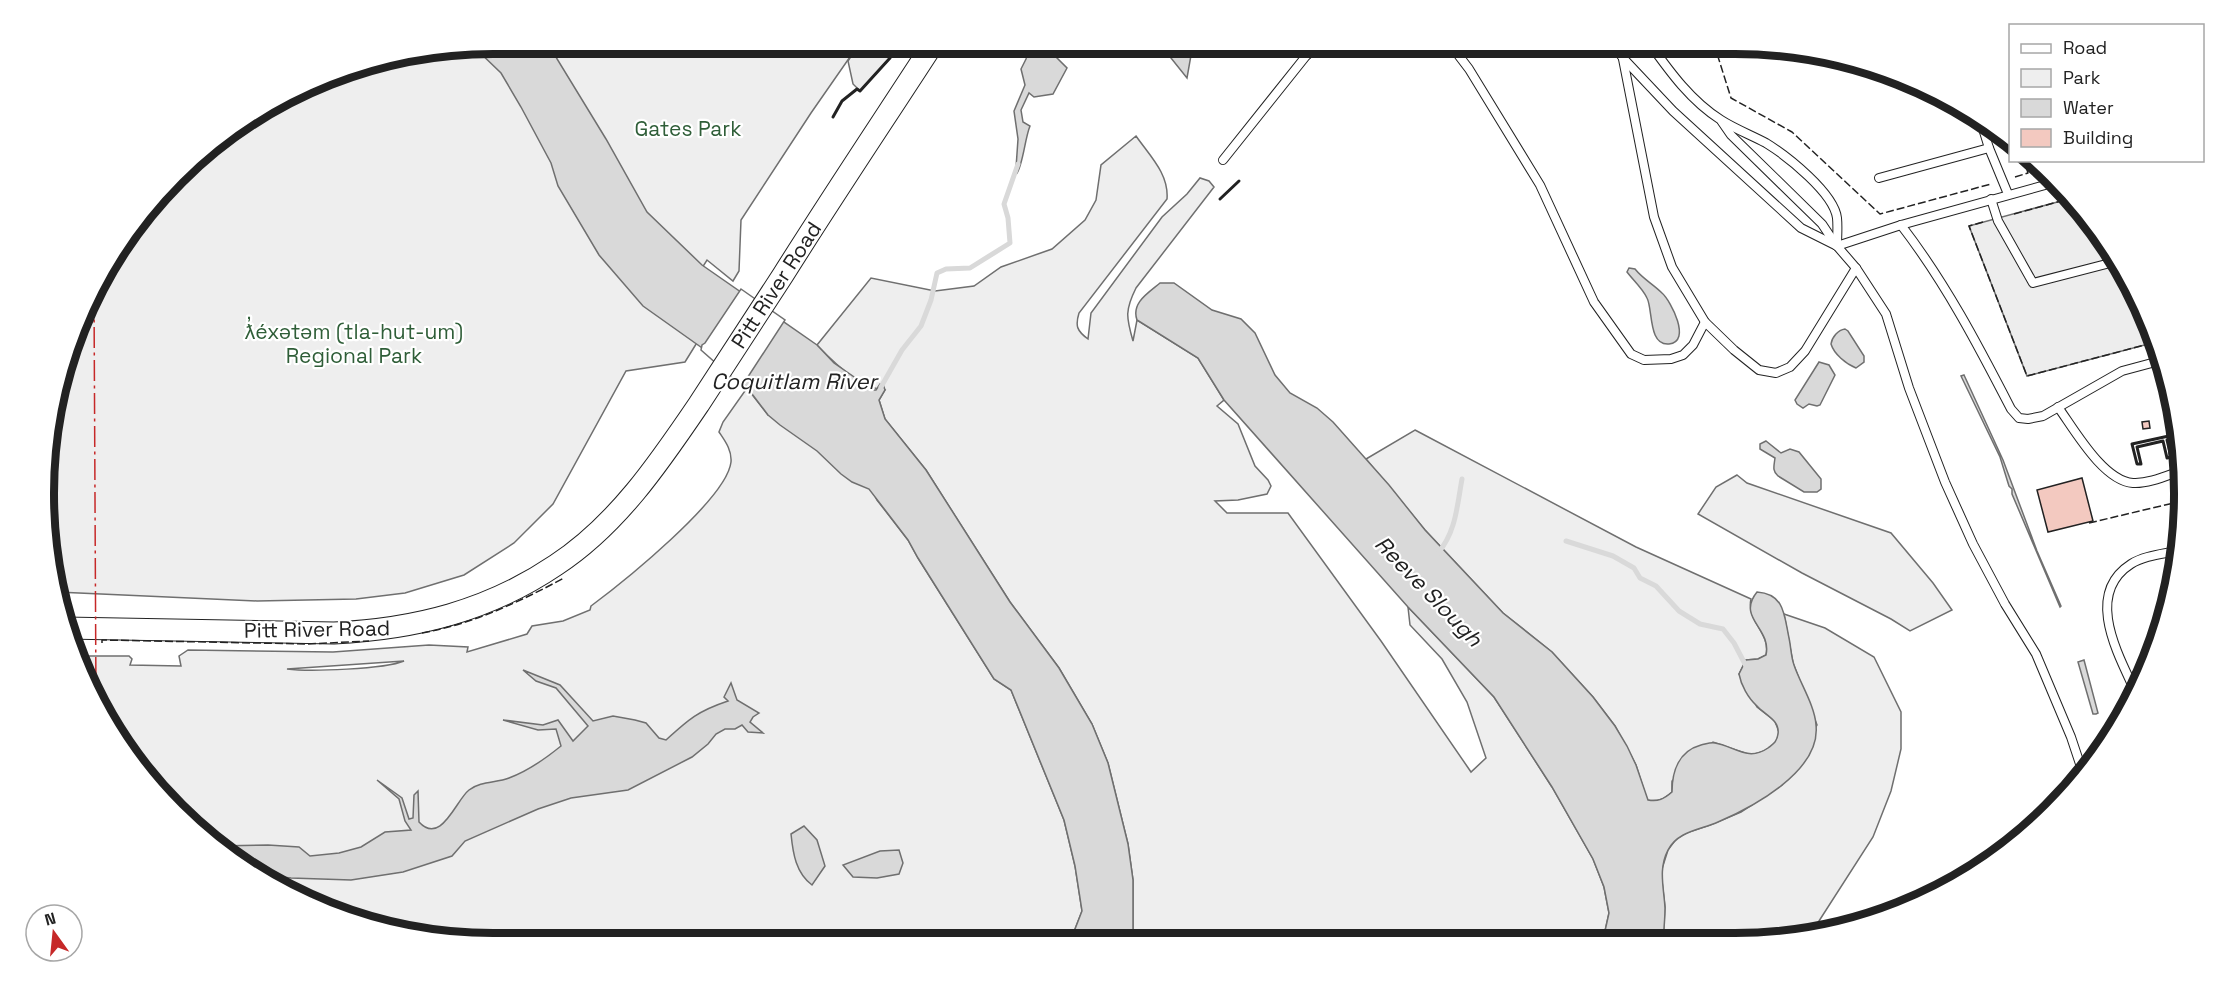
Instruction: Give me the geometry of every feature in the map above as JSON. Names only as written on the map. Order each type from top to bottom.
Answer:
[{"type":"main road","name":"Pitt River Road","points":[[75,628],[334,633],[373,631],[413,625],[462,612],[501,597],[557,565],[609,522],[660,460],[926,54]]},
{"type":"lane","points":[[1223,160],[1308,54]]},
{"type":"lane","points":[[1458,54],[1540,184],[1594,302],[1631,354],[1644,360],[1671,359],[1683,355],[1693,345],[1705,322]]},
{"type":"lane","points":[[1620,54],[1673,111],[1801,228],[1837,246],[1901,225],[2046,184]]},
{"type":"lane","points":[[1657,54],[1672,75],[1698,102],[1721,121],[1768,144],[1807,175],[1828,200],[1837,216],[1837,246]]},
{"type":"lane","points":[[1623,58],[1654,217],[1672,267],[1705,322],[1734,350],[1759,370],[1776,373],[1790,367],[1805,351],[1856,268]]},
{"type":"lane","points":[[1721,121],[1731,135],[1822,224],[1856,268],[1886,314],[1910,388],[1945,482],[1973,544],[2005,604],[2036,654],[2080,764]]},
{"type":"lane","points":[[1984,132],[2008,194]]},
{"type":"lane","points":[[1879,178],[1989,148]]},
{"type":"lane","points":[[1991,199],[1998,221],[2033,283],[2109,263]]},
{"type":"lane","points":[[1901,225],[1928,260],[1959,309],[2011,409],[2019,418],[2043,416],[2122,370],[2154,362]]},
{"type":"lane","points":[[2058,406],[2090,451],[2110,473],[2124,481],[2135,483],[2173,473]]},
{"type":"lane","points":[[2131,684],[2112,639],[2106,604],[2110,588],[2131,564],[2144,558],[2170,552]]},
{"type":"green space","name":"ƛ̓éxətəm (tla-hut-um) Regional Park","points":[[494,54],[852,54],[741,220],[739,271],[733,281],[707,260],[674,312],[698,341],[685,362],[626,371],[553,504],[514,543],[464,575],[405,593],[356,599],[257,601],[65,592],[58,551],[54,494],[58,436],[69,380],[87,325],[128,249],[163,204],[204,163],[249,128],[299,99],[352,77],[408,62]]},
{"type":"green space","points":[[1136,136],[1162,173],[1167,199],[1079,313],[1077,325],[1079,331],[1088,339],[1091,313],[1162,217],[1187,194],[1200,178],[1209,181],[1214,187],[1136,288],[1128,314],[1133,341],[1137,320],[1198,358],[1224,400],[1217,406],[1238,424],[1255,466],[1271,486],[1267,494],[1238,500],[1215,501],[1227,513],[1288,513],[1381,641],[1471,772],[1486,758],[1467,702],[1442,659],[1410,625],[1408,607],[1494,697],[1552,787],[1593,859],[1604,887],[1609,913],[1605,933],[1133,933],[1133,880],[1128,844],[1108,763],[1092,724],[1059,668],[1010,602],[926,470],[885,419],[879,400],[885,390],[857,380],[817,345],[871,278],[935,291],[974,286],[1001,267],[1052,249],[1085,220],[1096,200],[1101,165]]},
{"type":"green space","points":[[819,380],[877,500],[908,540],[994,679],[1011,690],[1064,820],[1075,866],[1082,911],[1073,933],[494,933],[436,929],[380,918],[325,900],[299,888],[249,859],[204,824],[163,783],[128,738],[87,662],[85,656],[129,656],[132,659],[130,665],[181,666],[179,656],[188,650],[333,652],[429,645],[468,647],[467,652],[527,634],[532,626],[563,621],[590,610],[591,606],[671,539],[712,497],[725,478],[731,462],[726,442],[719,432],[723,422],[747,388],[768,415]],"holes":[[[404,661],[347,669],[287,669]]]},
{"type":"green space","points":[[1415,430],[1636,547],[1751,599],[1752,614],[1767,647],[1766,655],[1758,659],[1746,660],[1739,674],[1757,707],[1775,721],[1779,732],[1776,743],[1764,751],[1751,755],[1713,742],[1672,781],[1672,792],[1661,799],[1647,800],[1636,765],[1615,726],[1593,697],[1552,652],[1503,613],[1425,530],[1366,459]]},
{"type":"green space","points":[[1737,475],[1747,483],[1891,533],[1933,583],[1952,610],[1910,631],[1698,514],[1716,487]]},
{"type":"green space","points":[[1784,614],[1825,628],[1874,657],[1901,712],[1901,749],[1891,791],[1873,837],[1816,926],[1763,932],[1663,933],[1665,907],[1661,872],[1668,850],[1676,839],[1741,812],[1782,785],[1817,725],[1793,663]]},
{"type":"shaded area","points":[[853,54],[893,54],[860,91],[853,84],[848,61]]},
{"type":"shaded area","points":[[2062,201],[2100,249],[2129,299],[2148,344],[2027,376],[1969,226]]},
{"type":"water","name":"Coquitlam River","points":[[482,54],[554,54],[647,212],[702,265],[817,345],[834,363],[873,390],[883,384],[885,390],[879,400],[885,419],[926,470],[1010,602],[1059,668],[1092,724],[1108,763],[1128,844],[1133,880],[1133,933],[1073,933],[1082,911],[1075,866],[1064,820],[1011,690],[994,679],[908,540],[869,489],[852,482],[817,451],[780,425],[768,415],[746,386],[712,355],[643,306],[599,255],[558,186],[551,163],[501,73]]},
{"type":"water","points":[[1027,54],[1053,54],[1067,68],[1053,94],[1034,97],[1029,93],[1021,110],[1023,122],[1030,126],[1017,173],[1018,139],[1014,111],[1025,85],[1021,69]]},
{"type":"water","points":[[1168,54],[1191,54],[1187,78]]},
{"type":"water","points":[[1629,268],[1635,269],[1666,297],[1678,321],[1679,336],[1676,342],[1662,343],[1654,333],[1649,303],[1627,272]]},
{"type":"water","name":"Reeve Slough","points":[[1160,283],[1174,283],[1212,310],[1241,319],[1255,333],[1275,375],[1290,393],[1317,408],[1333,422],[1425,530],[1503,613],[1552,652],[1593,697],[1627,746],[1648,800],[1661,799],[1672,792],[1675,769],[1682,757],[1693,748],[1713,743],[1754,754],[1768,748],[1776,741],[1777,725],[1751,699],[1743,687],[1739,674],[1746,660],[1758,659],[1766,655],[1764,637],[1750,609],[1752,601],[1757,592],[1778,601],[1784,614],[1793,662],[1815,718],[1815,742],[1808,757],[1796,772],[1766,797],[1718,822],[1683,835],[1672,844],[1665,857],[1662,871],[1665,908],[1663,933],[1605,933],[1609,913],[1604,887],[1593,859],[1552,787],[1494,697],[1408,607],[1224,400],[1198,358],[1137,320],[1136,308]]},
{"type":"water","points":[[1845,329],[1864,356],[1864,362],[1856,368],[1841,358],[1831,344],[1836,334]]},
{"type":"water","points":[[1819,362],[1829,365],[1835,375],[1820,405],[1809,404],[1803,408],[1795,400]]},
{"type":"water","points":[[1964,375],[2003,460],[2060,607],[2012,494],[2000,457],[1961,376]]},
{"type":"water","points":[[1766,441],[1781,453],[1790,449],[1799,452],[1821,479],[1821,489],[1817,492],[1804,492],[1778,476],[1774,470],[1775,458],[1760,449],[1760,444]]},
{"type":"water","points":[[2084,660],[2098,713],[2096,714],[2093,714],[2078,662]]},
{"type":"water","points":[[523,670],[560,685],[593,721],[613,716],[635,720],[646,723],[659,738],[666,740],[694,716],[728,701],[724,697],[731,683],[737,700],[759,713],[750,722],[763,733],[748,732],[742,725],[735,729],[725,729],[716,734],[692,757],[628,790],[571,798],[538,809],[465,841],[452,856],[403,872],[351,880],[279,877],[231,846],[299,847],[310,856],[339,853],[361,847],[385,832],[411,830],[405,821],[399,799],[377,780],[402,798],[409,819],[413,818],[414,795],[418,791],[419,822],[427,828],[434,829],[447,819],[469,790],[478,785],[504,780],[523,772],[561,746],[556,729],[538,730],[503,720],[543,725],[558,720],[573,741],[588,726],[556,688],[536,681]]},
{"type":"water","points":[[804,826],[817,840],[825,866],[812,885],[799,869],[794,856],[791,834]]},
{"type":"water","points":[[899,850],[903,863],[899,874],[877,878],[853,877],[843,865],[880,851]]},
{"type":"pier","points":[[741,289],[785,320],[742,386],[701,350],[702,345]]},
{"type":"building","points":[[2149,421],[2150,428],[2143,429],[2142,422]]},
{"type":"building","points":[[2082,478],[2093,521],[2048,532],[2037,490]]},
{"type":"waterway","points":[[881,387],[902,350],[921,326],[931,300],[937,273],[946,269],[970,268],[1010,243],[1008,218],[1004,204],[1018,164]]},
{"type":"waterway","points":[[1438,553],[1452,527],[1462,479]]},
{"type":"waterway","points":[[1566,541],[1613,556],[1634,568],[1640,578],[1656,586],[1679,611],[1700,624],[1723,629],[1734,643],[1746,666]]},
{"type":"fence","points":[[1717,54],[1731,98],[1792,132],[1880,214],[1991,184]]},
{"type":"fence","points":[[2015,177],[2028,173],[2025,164]]},
{"type":"fence","points":[[2014,214],[2062,201]]},
{"type":"fence","points":[[1983,222],[1969,226],[2027,376],[2148,344]]},
{"type":"fence","points":[[2089,523],[2174,503]]},
{"type":"fence","points":[[422,633],[459,624],[495,611],[564,578]]},
{"type":"fence","points":[[102,643],[102,640],[307,644],[369,641]]},
{"type":"wall","points":[[833,117],[842,101],[857,89],[860,91],[893,54]]},
{"type":"wall","points":[[1220,199],[1239,181]]},
{"type":"wall","points":[[2170,436],[2132,444],[2137,464],[2141,464],[2137,447],[2163,441],[2167,458],[2171,457],[2167,440],[2170,439]]},
{"type":"power","points":[[94,310],[96,681]]},
{"type":"park label","name":"Gates Park","points":[[688,128]]}]
